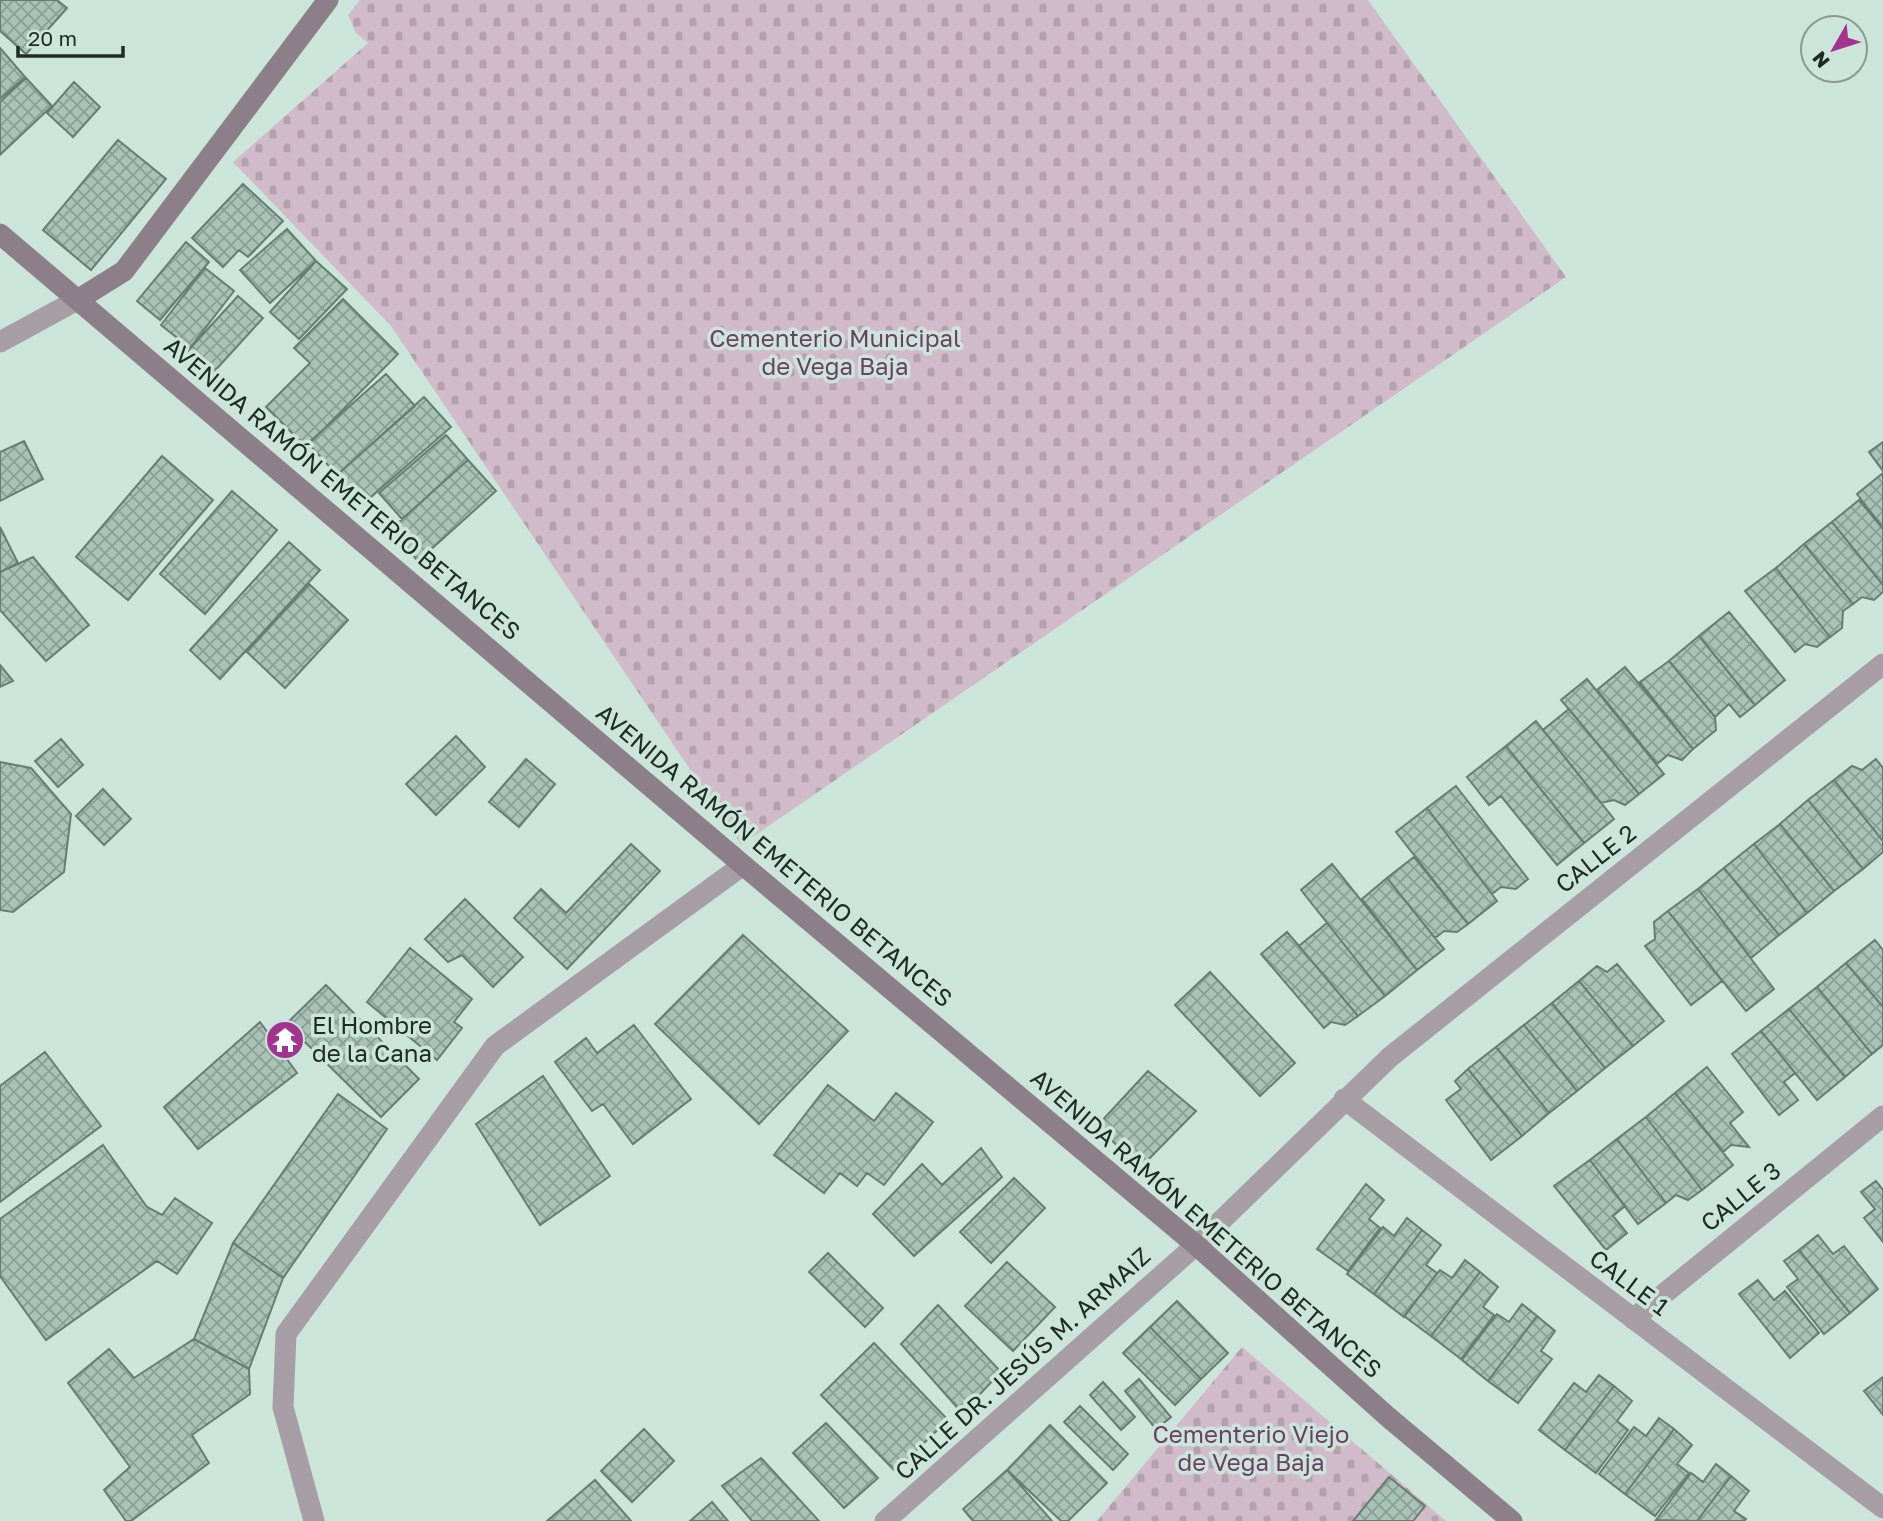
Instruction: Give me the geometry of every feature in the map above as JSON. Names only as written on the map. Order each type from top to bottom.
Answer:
[{"type":"street","points":[[0,342],[124,271],[328,0]]},
{"type":"street","name":"AVENIDA RAMÓN EMETERIO BETANCES","points":[[0,234],[743,865],[1196,1245],[1388,1417],[1512,1521]]},
{"type":"street","name":"CALLE 2","points":[[1196,1245],[1344,1098],[1390,1057],[1883,664]]},
{"type":"street","points":[[314,1521],[283,1407],[286,1334],[495,1046],[743,865]]},
{"type":"street","name":"CALLE 1","points":[[1344,1098],[1883,1508]]},
{"type":"street","name":"CALLE 3","points":[[1633,1319],[1883,1116]]},
{"type":"street","name":"CALLE DR. JESÚS M. ARMAIZ","points":[[885,1521],[1196,1245]]},
{"type":"green space","name":"Cementerio Municipal de Vega Baja","points":[[360,0],[1368,0],[1566,277],[741,845],[391,326],[233,162],[368,43],[356,33],[348,15]]},
{"type":"green space","name":"Cementerio Viejo de Vega Baja","points":[[1242,1347],[1446,1521],[1097,1521]]},
{"type":"building","points":[[0,0],[57,0],[67,8],[26,54],[0,31]]},
{"type":"building","points":[[0,48],[25,77],[0,99]]},
{"type":"building","points":[[26,78],[52,106],[0,155],[0,102]]},
{"type":"building","points":[[74,82],[100,107],[73,137],[47,113]]},
{"type":"building","points":[[118,140],[166,179],[91,270],[43,230]]},
{"type":"building","points":[[243,184],[283,221],[248,257],[239,250],[223,267],[192,238]]},
{"type":"building","points":[[287,229],[316,261],[270,303],[240,270]]},
{"type":"building","points":[[186,242],[209,262],[160,320],[137,301]]},
{"type":"building","points":[[316,261],[347,289],[299,339],[270,312]]},
{"type":"building","points":[[205,268],[234,291],[190,348],[161,325]]},
{"type":"building","points":[[238,296],[263,318],[210,376],[185,354]]},
{"type":"building","points":[[343,299],[398,354],[306,447],[266,407],[310,363],[294,348]]},
{"type":"building","points":[[386,374],[415,406],[337,475],[308,443]]},
{"type":"building","points":[[424,397],[451,427],[363,504],[337,475]]},
{"type":"building","points":[[446,435],[468,460],[402,519],[379,493]]},
{"type":"building","points":[[24,441],[43,479],[0,501],[0,452]]},
{"type":"building","points":[[1883,442],[1883,471],[1869,452]]},
{"type":"building","points":[[162,456],[213,500],[128,600],[76,557]]},
{"type":"building","points":[[468,460],[496,491],[418,561],[390,530]]},
{"type":"building","points":[[1883,473],[1883,528],[1857,494]]},
{"type":"building","points":[[232,491],[277,530],[205,614],[160,574]]},
{"type":"building","points":[[1859,500],[1883,529],[1883,585],[1832,522]]},
{"type":"building","points":[[1832,522],[1883,585],[1883,592],[1874,600],[1862,597],[1853,604],[1804,544]]},
{"type":"building","points":[[0,527],[18,563],[0,572]]},
{"type":"building","points":[[289,542],[320,570],[220,679],[190,650]]},
{"type":"building","points":[[1804,544],[1853,604],[1843,611],[1842,628],[1830,637],[1776,568]]},
{"type":"building","points":[[33,557],[89,625],[46,661],[0,610],[0,572]]},
{"type":"building","points":[[1776,568],[1830,637],[1817,647],[1805,644],[1795,652],[1745,591]]},
{"type":"building","points":[[309,584],[348,620],[285,688],[247,652]]},
{"type":"building","points":[[1729,612],[1785,680],[1755,705],[1699,636]]},
{"type":"building","points":[[1699,636],[1755,705],[1740,717],[1729,704],[1715,717],[1669,661]]},
{"type":"building","points":[[1669,661],[1715,717],[1716,730],[1693,749],[1640,682]]},
{"type":"building","points":[[0,665],[13,681],[0,687]]},
{"type":"building","points":[[1625,667],[1693,749],[1682,760],[1668,755],[1657,764],[1597,690]]},
{"type":"building","points":[[1587,679],[1664,774],[1639,794],[1561,700]]},
{"type":"building","points":[[1569,709],[1639,794],[1625,805],[1614,800],[1601,803],[1543,730]]},
{"type":"building","points":[[1536,721],[1614,819],[1584,843],[1506,746]]},
{"type":"building","points":[[456,736],[485,767],[436,815],[406,784]]},
{"type":"building","points":[[61,739],[83,765],[58,787],[35,761]]},
{"type":"building","points":[[1506,746],[1584,843],[1557,865],[1501,796],[1489,805],[1467,777]]},
{"type":"building","points":[[526,759],[555,784],[519,827],[489,802]]},
{"type":"building","points":[[1876,759],[1883,768],[1883,841],[1834,780],[1852,766],[1862,770]]},
{"type":"building","points":[[0,762],[31,768],[71,814],[64,872],[13,912],[0,910]]},
{"type":"building","points":[[1834,780],[1883,841],[1883,852],[1863,869],[1808,800]]},
{"type":"building","points":[[1456,786],[1528,879],[1516,889],[1501,887],[1492,894],[1427,808]]},
{"type":"building","points":[[103,789],[131,819],[104,845],[76,816]]},
{"type":"building","points":[[1808,800],[1863,869],[1834,891],[1780,824]]},
{"type":"building","points":[[1427,808],[1497,901],[1468,924],[1396,832]]},
{"type":"building","points":[[1780,824],[1834,891],[1807,913],[1754,844]]},
{"type":"building","points":[[631,844],[660,871],[567,969],[514,918],[541,889],[566,913]]},
{"type":"building","points":[[1754,844],[1807,913],[1779,935],[1724,868]]},
{"type":"building","points":[[1414,857],[1468,924],[1457,932],[1444,931],[1435,938],[1387,878]]},
{"type":"building","points":[[1332,864],[1417,970],[1385,996],[1301,890]]},
{"type":"building","points":[[1724,868],[1779,935],[1751,958],[1698,889]]},
{"type":"building","points":[[1387,878],[1444,949],[1417,970],[1362,899]]},
{"type":"building","points":[[1698,889],[1774,989],[1746,1011],[1668,911]]},
{"type":"building","points":[[465,899],[523,957],[493,987],[462,955],[448,962],[425,939]]},
{"type":"building","points":[[1668,911],[1722,981],[1691,1005],[1645,946],[1655,939],[1654,922]]},
{"type":"building","points":[[1327,923],[1385,996],[1358,1016],[1299,946]]},
{"type":"building","points":[[1287,932],[1358,1016],[1345,1025],[1331,1022],[1324,1028],[1261,954]]},
{"type":"building","points":[[743,935],[848,1031],[759,1124],[655,1024]]},
{"type":"building","points":[[1875,940],[1883,950],[1883,1007],[1846,963]]},
{"type":"building","points":[[410,948],[472,999],[454,1022],[462,1028],[437,1060],[367,1002]]},
{"type":"building","points":[[1846,963],[1883,1007],[1883,1045],[1872,1054],[1817,987]]},
{"type":"building","points":[[1617,964],[1664,1021],[1633,1046],[1579,981],[1597,966],[1607,972]]},
{"type":"building","points":[[1210,972],[1295,1063],[1260,1096],[1175,1005]]},
{"type":"building","points":[[1579,981],[1633,1046],[1605,1068],[1552,1003]]},
{"type":"building","points":[[326,985],[419,1079],[381,1117],[305,1042],[299,1048],[280,1030]]},
{"type":"building","points":[[1817,987],[1872,1054],[1845,1077],[1789,1009]]},
{"type":"building","points":[[1552,1003],[1605,1068],[1577,1091],[1524,1025]]},
{"type":"building","points":[[1789,1009],[1845,1077],[1817,1100],[1761,1031]]},
{"type":"building","points":[[260,1022],[297,1073],[198,1149],[164,1107]]},
{"type":"building","points":[[634,1025],[691,1099],[633,1144],[603,1104],[592,1111],[555,1062],[586,1038],[597,1053]]},
{"type":"building","points":[[1524,1025],[1577,1091],[1549,1113],[1496,1047]]},
{"type":"building","points":[[1761,1031],[1795,1073],[1784,1082],[1798,1100],[1779,1115],[1732,1054]]},
{"type":"building","points":[[1496,1047],[1549,1113],[1522,1136],[1468,1069]]},
{"type":"building","points":[[45,1052],[101,1126],[0,1202],[0,1086]]},
{"type":"building","points":[[1707,1067],[1743,1112],[1730,1123],[1749,1147],[1731,1145],[1723,1152],[1675,1093]]},
{"type":"building","points":[[1468,1069],[1522,1136],[1491,1160],[1446,1100],[1461,1089],[1455,1081]]},
{"type":"building","points":[[1148,1071],[1196,1111],[1140,1168],[1097,1126]]},
{"type":"building","points":[[543,1076],[610,1176],[540,1225],[476,1124]]},
{"type":"building","points":[[828,1085],[874,1121],[896,1093],[933,1122],[884,1185],[867,1173],[857,1186],[840,1173],[824,1193],[774,1155]]},
{"type":"building","points":[[1675,1093],[1733,1165],[1702,1190],[1646,1117]]},
{"type":"building","points":[[338,1094],[387,1129],[283,1278],[233,1243]]},
{"type":"building","points":[[1646,1117],[1702,1190],[1688,1200],[1676,1195],[1666,1203],[1617,1139]]},
{"type":"building","points":[[1617,1139],[1666,1203],[1638,1224],[1590,1160]]},
{"type":"building","points":[[103,1145],[147,1207],[162,1215],[175,1198],[212,1223],[177,1274],[157,1261],[46,1340],[0,1276],[0,1219]]},
{"type":"building","points":[[981,1148],[1002,1177],[914,1256],[873,1214],[922,1164],[942,1185]]},
{"type":"building","points":[[1590,1160],[1625,1206],[1613,1216],[1627,1233],[1606,1250],[1554,1186]]},
{"type":"building","points":[[1014,1178],[1045,1208],[991,1263],[960,1232]]},
{"type":"building","points":[[1876,1181],[1883,1190],[1883,1242],[1864,1218],[1875,1209],[1861,1192]]},
{"type":"building","points":[[1366,1184],[1384,1200],[1369,1219],[1380,1228],[1348,1271],[1317,1249]]},
{"type":"building","points":[[1407,1218],[1422,1230],[1374,1294],[1347,1274],[1383,1227],[1394,1236]]},
{"type":"building","points":[[1422,1230],[1441,1245],[1426,1265],[1437,1273],[1404,1317],[1374,1294]]},
{"type":"building","points":[[1818,1235],[1833,1254],[1844,1246],[1878,1289],[1850,1313],[1799,1250]]},
{"type":"building","points":[[233,1243],[283,1278],[249,1369],[194,1339]]},
{"type":"building","points":[[1799,1250],[1850,1313],[1824,1334],[1787,1287],[1798,1279],[1784,1261]]},
{"type":"building","points":[[828,1253],[883,1308],[865,1327],[809,1272]]},
{"type":"building","points":[[1465,1260],[1480,1272],[1431,1336],[1404,1316],[1440,1270],[1452,1278]]},
{"type":"building","points":[[1007,1262],[1055,1307],[1013,1351],[965,1306]]},
{"type":"building","points":[[1480,1272],[1498,1287],[1483,1307],[1494,1315],[1461,1359],[1431,1336]]},
{"type":"building","points":[[1758,1280],[1774,1300],[1785,1291],[1819,1333],[1790,1358],[1739,1294]]},
{"type":"building","points":[[1177,1301],[1228,1353],[1201,1379],[1150,1327]]},
{"type":"building","points":[[1522,1304],[1537,1316],[1488,1381],[1462,1360],[1497,1314],[1509,1322]]},
{"type":"building","points":[[938,1305],[1001,1372],[962,1413],[901,1344]]},
{"type":"building","points":[[1537,1316],[1555,1331],[1541,1351],[1552,1359],[1518,1403],[1488,1381]]},
{"type":"building","points":[[1150,1327],[1201,1379],[1175,1405],[1123,1353]]},
{"type":"building","points":[[194,1339],[249,1369],[250,1394],[192,1435],[209,1463],[131,1521],[126,1521],[104,1490],[130,1467],[68,1383],[109,1349],[134,1378]]},
{"type":"building","points":[[874,1343],[948,1420],[895,1471],[821,1395]]},
{"type":"building","points":[[1599,1375],[1614,1386],[1565,1450],[1539,1430],[1574,1383],[1586,1392]]},
{"type":"building","points":[[1883,1377],[1883,1415],[1864,1391]]},
{"type":"building","points":[[1139,1379],[1171,1417],[1156,1429],[1125,1391]]},
{"type":"building","points":[[1103,1382],[1135,1417],[1121,1430],[1090,1395]]},
{"type":"building","points":[[1614,1386],[1632,1401],[1617,1421],[1628,1430],[1596,1473],[1565,1450]]},
{"type":"building","points":[[1080,1406],[1128,1454],[1113,1470],[1064,1422]]},
{"type":"building","points":[[1659,1418],[1674,1429],[1625,1494],[1599,1474],[1634,1427],[1646,1436]]},
{"type":"building","points":[[826,1423],[878,1478],[844,1508],[793,1453]]},
{"type":"building","points":[[1050,1425],[1107,1483],[1068,1521],[1061,1521],[1007,1470]]},
{"type":"building","points":[[644,1429],[674,1461],[632,1502],[601,1471]]},
{"type":"building","points":[[1674,1429],[1692,1445],[1677,1464],[1689,1473],[1655,1516],[1625,1494]]},
{"type":"building","points":[[761,1458],[819,1521],[752,1521],[722,1486]]},
{"type":"building","points":[[1716,1464],[1731,1476],[1697,1521],[1656,1520],[1691,1473],[1703,1482]]},
{"type":"building","points":[[1007,1470],[1052,1521],[973,1521],[963,1509]]},
{"type":"building","points":[[1731,1476],[1749,1491],[1734,1511],[1746,1519],[1697,1521]]},
{"type":"building","points":[[1389,1477],[1425,1506],[1413,1521],[1353,1521]]},
{"type":"building","points":[[595,1480],[631,1521],[547,1521]]},
{"type":"building","points":[[712,1502],[728,1521],[690,1521]]},
{"type":"place","name":"El Hombre de la Cana","points":[[285,1040]]}]
